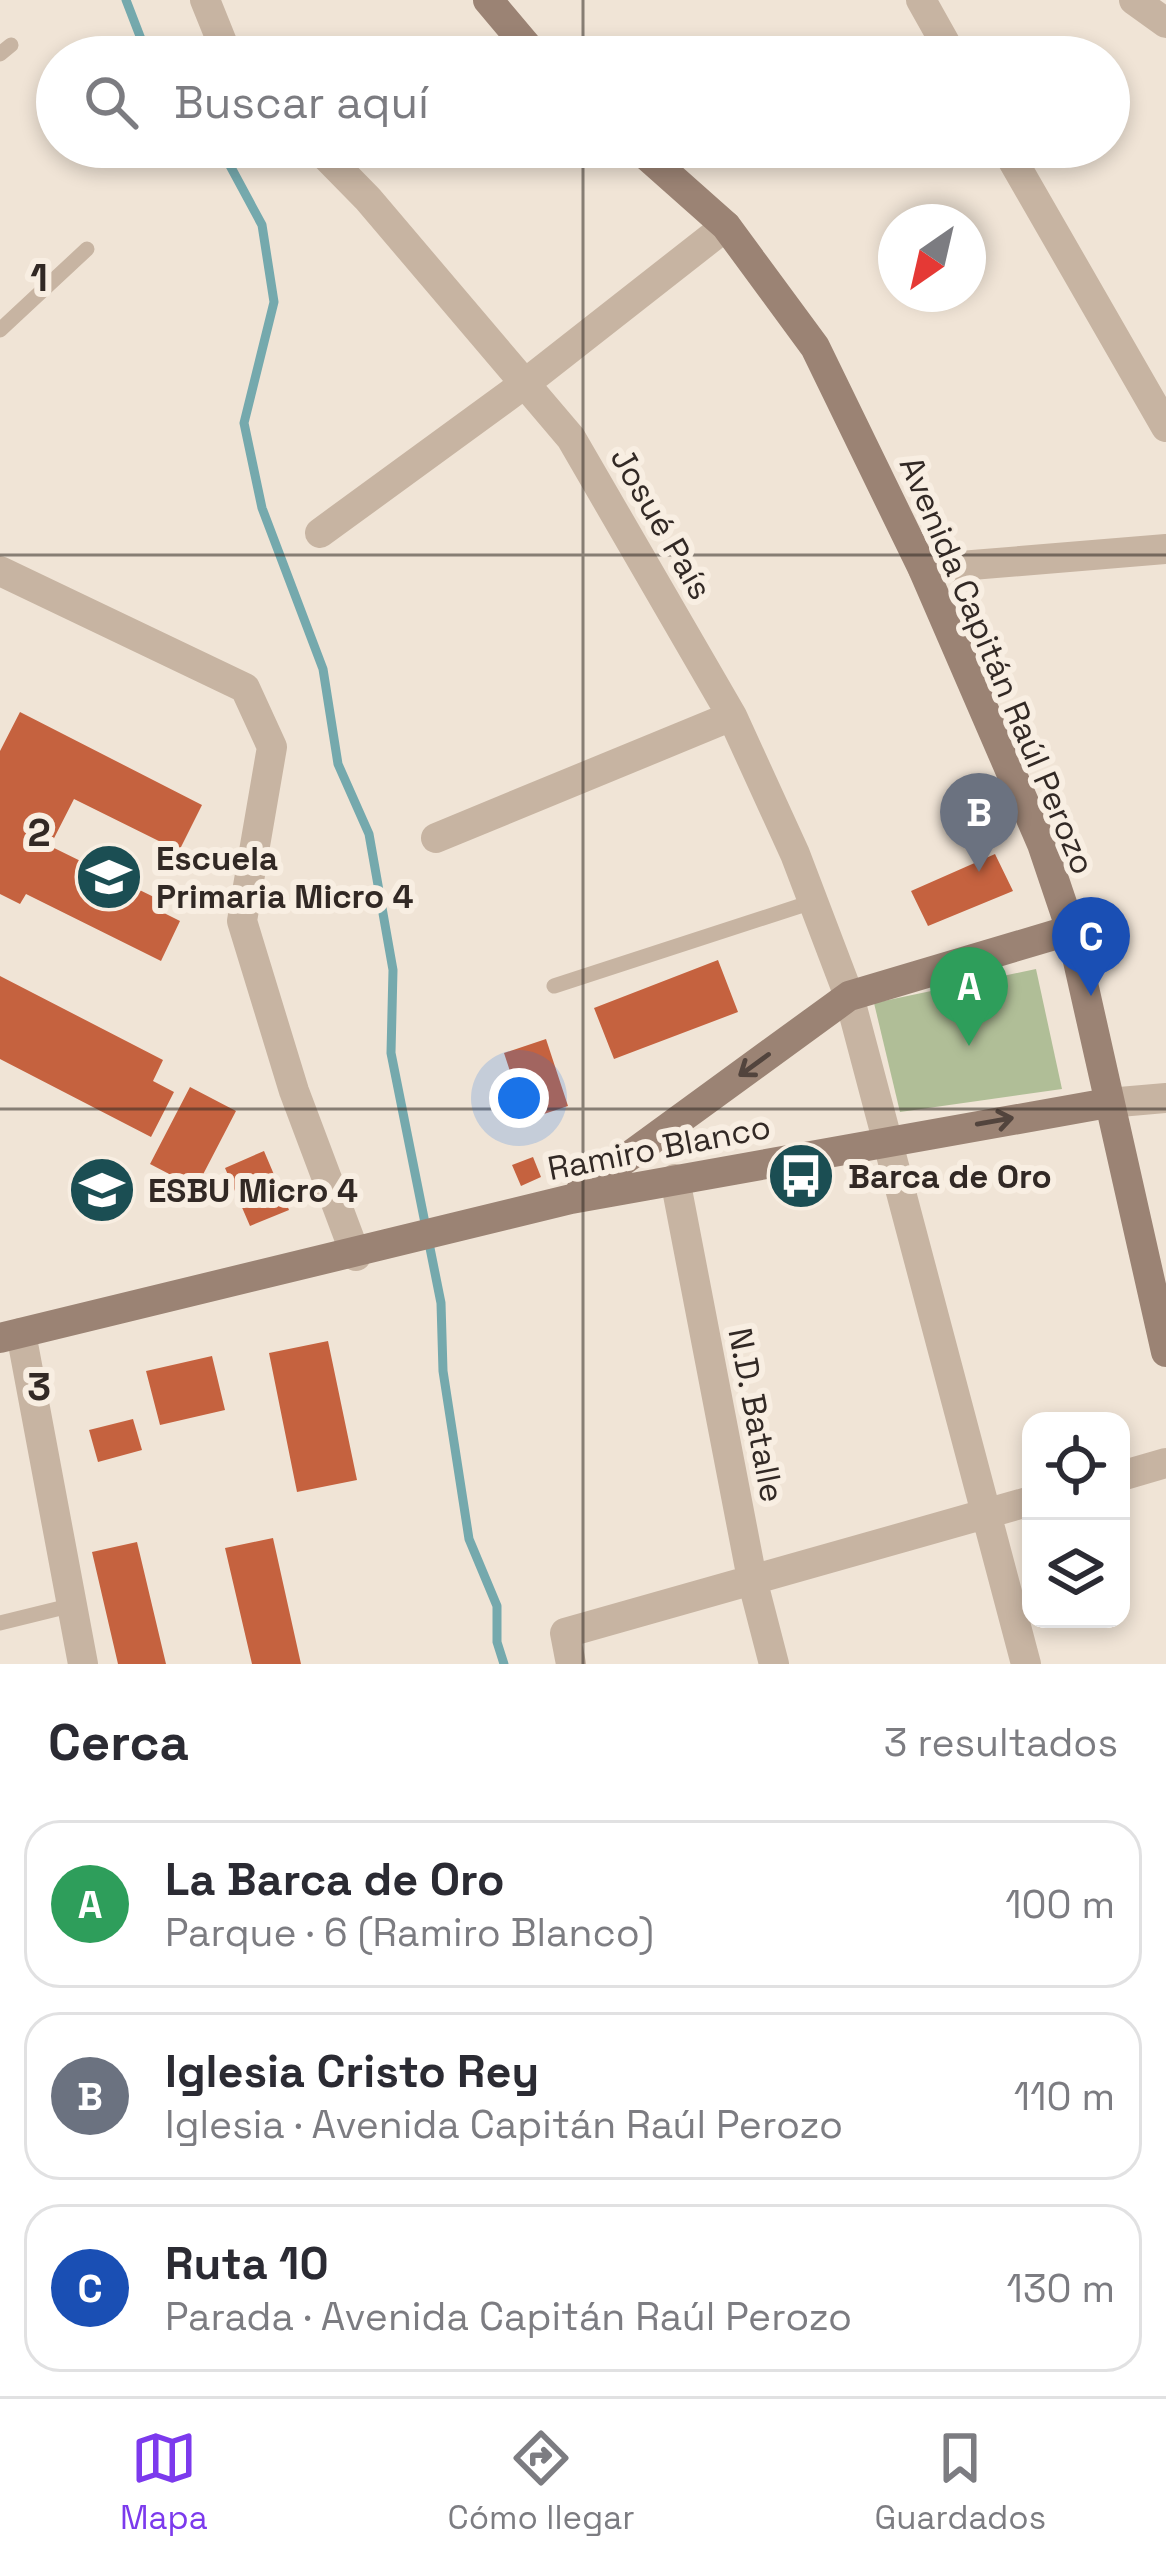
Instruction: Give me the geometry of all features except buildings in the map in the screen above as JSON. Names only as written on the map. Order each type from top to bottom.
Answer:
[{"type":"main road","points":[[488,0],[518,36]]},
{"type":"main road","name":"Avenida Capitán Raúl Perozo","points":[[661,168],[726,226],[815,347],[923,568],[1042,844],[1071,930],[1166,1352]]},
{"type":"main road","points":[[571,1199],[849,996],[1071,930]]},
{"type":"main road","name":"Ramiro Blanco","points":[[10,1336],[356,1256],[571,1199],[1108,1103]]},
{"type":"street","points":[[206,0],[220,36]]},
{"type":"street","points":[[921,0],[941,36]]},
{"type":"street","points":[[1134,0],[1166,22]]},
{"type":"street","name":"Josué País","points":[[336,168],[572,438],[732,716],[849,996],[884,1140]]},
{"type":"street","points":[[1017,168],[1166,428]]},
{"type":"street","points":[[320,533],[527,382],[726,226]]},
{"type":"street","points":[[923,568],[1166,549]]},
{"type":"street","points":[[0,571],[245,688],[272,747],[242,921],[294,1091],[356,1256]]},
{"type":"street","points":[[436,838],[732,716]]},
{"type":"street","points":[[1108,1103],[1166,1098]]},
{"type":"street","points":[[884,1140],[1026,1664]]},
{"type":"street","name":"N.D. Batalle","points":[[675,1179],[752,1579],[774,1664]]},
{"type":"street","points":[[10,1336],[83,1664]]},
{"type":"street","points":[[1130,1473],[1166,1463]]},
{"type":"street","points":[[571,1664],[565,1633],[1022,1503]]},
{"type":"lane","points":[[0,330],[87,249]]},
{"type":"lane","points":[[554,986],[812,902]]},
{"type":"lane","points":[[0,1623],[69,1606]]},
{"type":"green space","points":[[1036,969],[1062,1089],[900,1112],[874,1003]]},
{"type":"waterway","points":[[126,0],[140,36]]},
{"type":"waterway","points":[[231,168],[262,225],[274,302],[244,423],[262,508],[323,669],[338,764],[369,834],[393,970],[391,1053],[441,1303],[443,1371],[469,1539],[497,1606],[497,1642],[504,1664]]},
{"type":"place","name":"Iglesia Cristo Rey","points":[[979,872]]},
{"type":"place","name":"Escuela Primaria Micro 4","points":[[109,877]]},
{"type":"place","name":"Ruta 10","points":[[1091,996]]},
{"type":"place","name":"La Barca de Oro","points":[[969,1046]]},
{"type":"place","name":"Barca de Oro","points":[[801,1176]]},
{"type":"place","name":"ESBU Micro 4","points":[[102,1190]]}]
